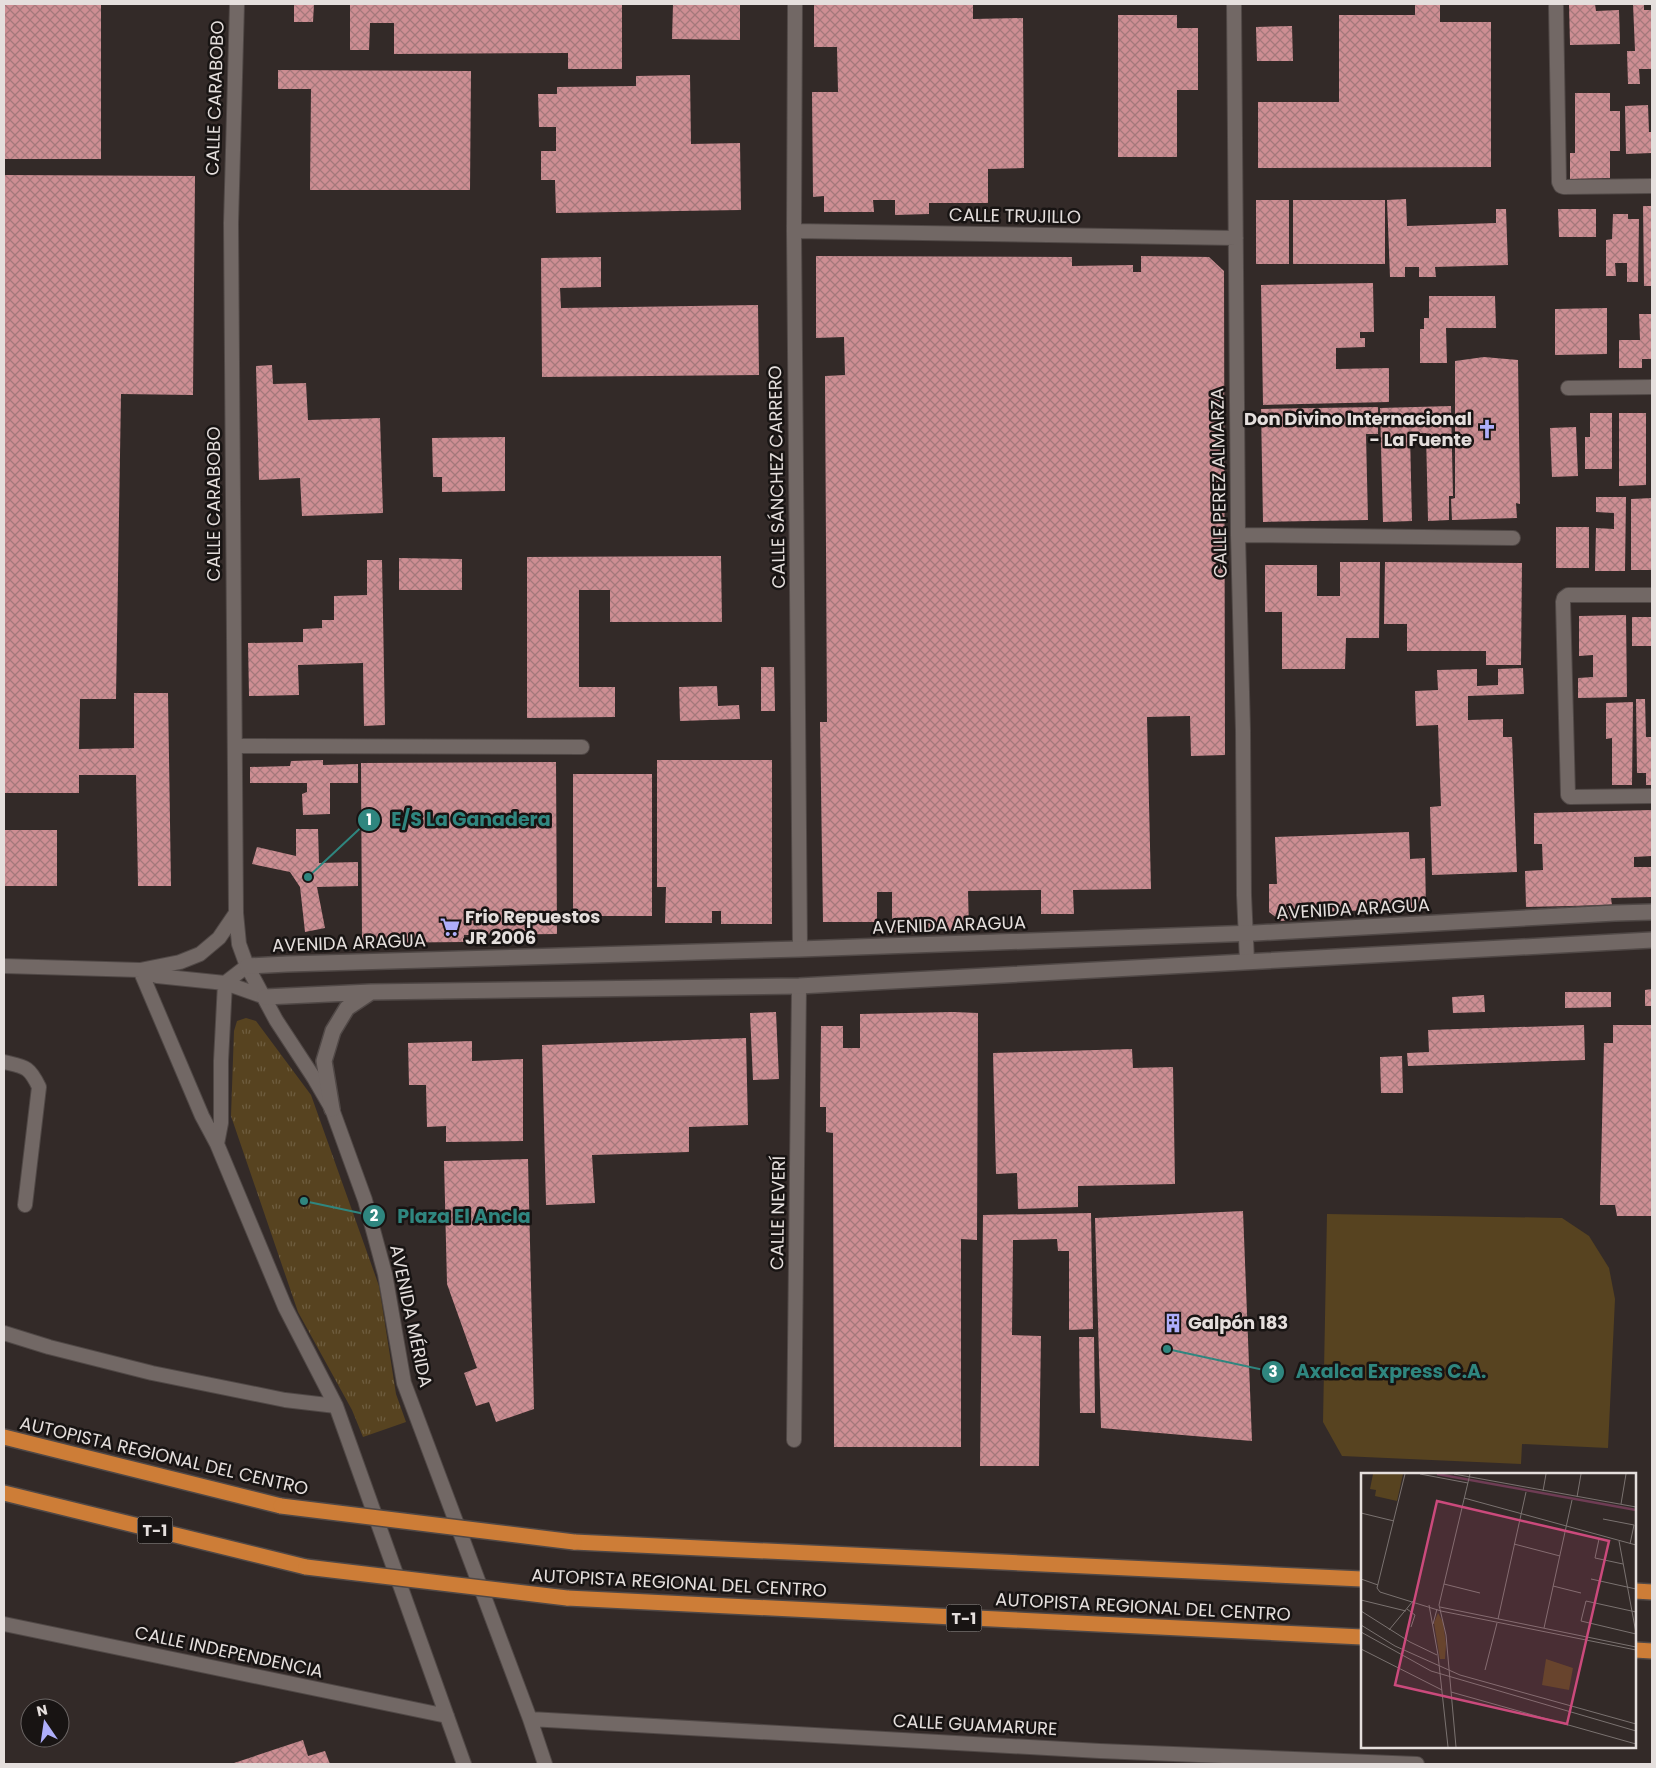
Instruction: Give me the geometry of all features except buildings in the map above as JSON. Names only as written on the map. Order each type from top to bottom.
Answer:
[{"type":"highway","name":"AUTOPISTA REGIONAL DEL CENTRO","points":[[4,1437],[281,1506],[574,1542],[1361,1579]]},
{"type":"highway","name":"AUTOPISTA REGIONAL DEL CENTRO","points":[[4,1494],[306,1567],[566,1598],[1361,1637]]},
{"type":"highway","points":[[1636,1591],[1652,1592]]},
{"type":"highway","points":[[1636,1650],[1652,1651]]},
{"type":"street","name":"CALLE CARABOBO","points":[[237,4],[231,223],[236,914],[239,944],[247,966],[265,997]]},
{"type":"street","name":"CALLE SÁNCHEZ CARRERO","points":[[795,4],[794,231],[800,949]]},
{"type":"street","name":"CALLE PEREZ ALMARZA","points":[[1234,4],[1238,535],[1247,962]]},
{"type":"street","points":[[1556,6],[1559,182],[1561,186],[1652,186]]},
{"type":"street","name":"CALLE TRUJILLO","points":[[794,231],[1236,238]]},
{"type":"street","points":[[1568,388],[1652,386]]},
{"type":"street","points":[[1238,535],[1513,538]]},
{"type":"street","points":[[1652,594],[1568,595],[1564,598],[1563,602],[1568,795],[1570,797],[1652,796]]},
{"type":"street","points":[[235,746],[582,747]]},
{"type":"street","name":"AVENIDA ARAGUA","points":[[247,966],[1246,934],[1652,912]]},
{"type":"street","points":[[4,966],[140,970],[180,962],[200,954],[219,938],[236,914]]},
{"type":"street","points":[[140,970],[157,976],[225,983],[265,997],[371,992],[799,986],[1652,940]]},
{"type":"street","points":[[217,1144],[221,1122],[221,1061],[225,983],[247,966]]},
{"type":"street","points":[[140,970],[202,1116],[217,1144],[285,1307],[336,1406],[464,1764]]},
{"type":"street","name":"CALLE NEVERÍ","points":[[794,1440],[799,986]]},
{"type":"street","points":[[332,1109],[324,1061],[333,1031],[347,1008],[371,992]]},
{"type":"street","name":"AVENIDA MÉRIDA","points":[[265,997],[276,1020],[332,1109],[365,1200],[386,1274],[404,1383],[545,1764]]},
{"type":"street","points":[[4,1062],[24,1067],[33,1075],[39,1087],[25,1205]]},
{"type":"street","points":[[4,1333],[48,1347],[152,1373],[285,1400],[336,1406]]},
{"type":"street","name":"CALLE INDEPENDENCIA","points":[[4,1624],[447,1716]]},
{"type":"street","name":"CALLE GUAMARURE","points":[[530,1720],[1100,1751],[1418,1764]]},
{"type":"green space","points":[[246,1018],[256,1021],[311,1095],[379,1286],[396,1394],[406,1422],[363,1437],[352,1410],[298,1312],[231,1116],[234,1031],[237,1021]]},
{"type":"green space","points":[[1327,1214],[1562,1218],[1589,1236],[1609,1268],[1615,1299],[1608,1448],[1522,1444],[1521,1464],[1342,1456],[1323,1422]]},
{"type":"place","name":"Don Divino Internacional - La Fuente","points":[[1487,429]]},
{"type":"place","name":"E/S La Ganadera","points":[[308,877]]},
{"type":"place","name":"Frio Repuestos JR 2006","points":[[450,927]]},
{"type":"place","name":"Plaza El Ancla","points":[[304,1201]]},
{"type":"place","name":"Galpón 183","points":[[1173,1323]]},
{"type":"place","name":"Axalca Express C.A.","points":[[1167,1349]]}]
